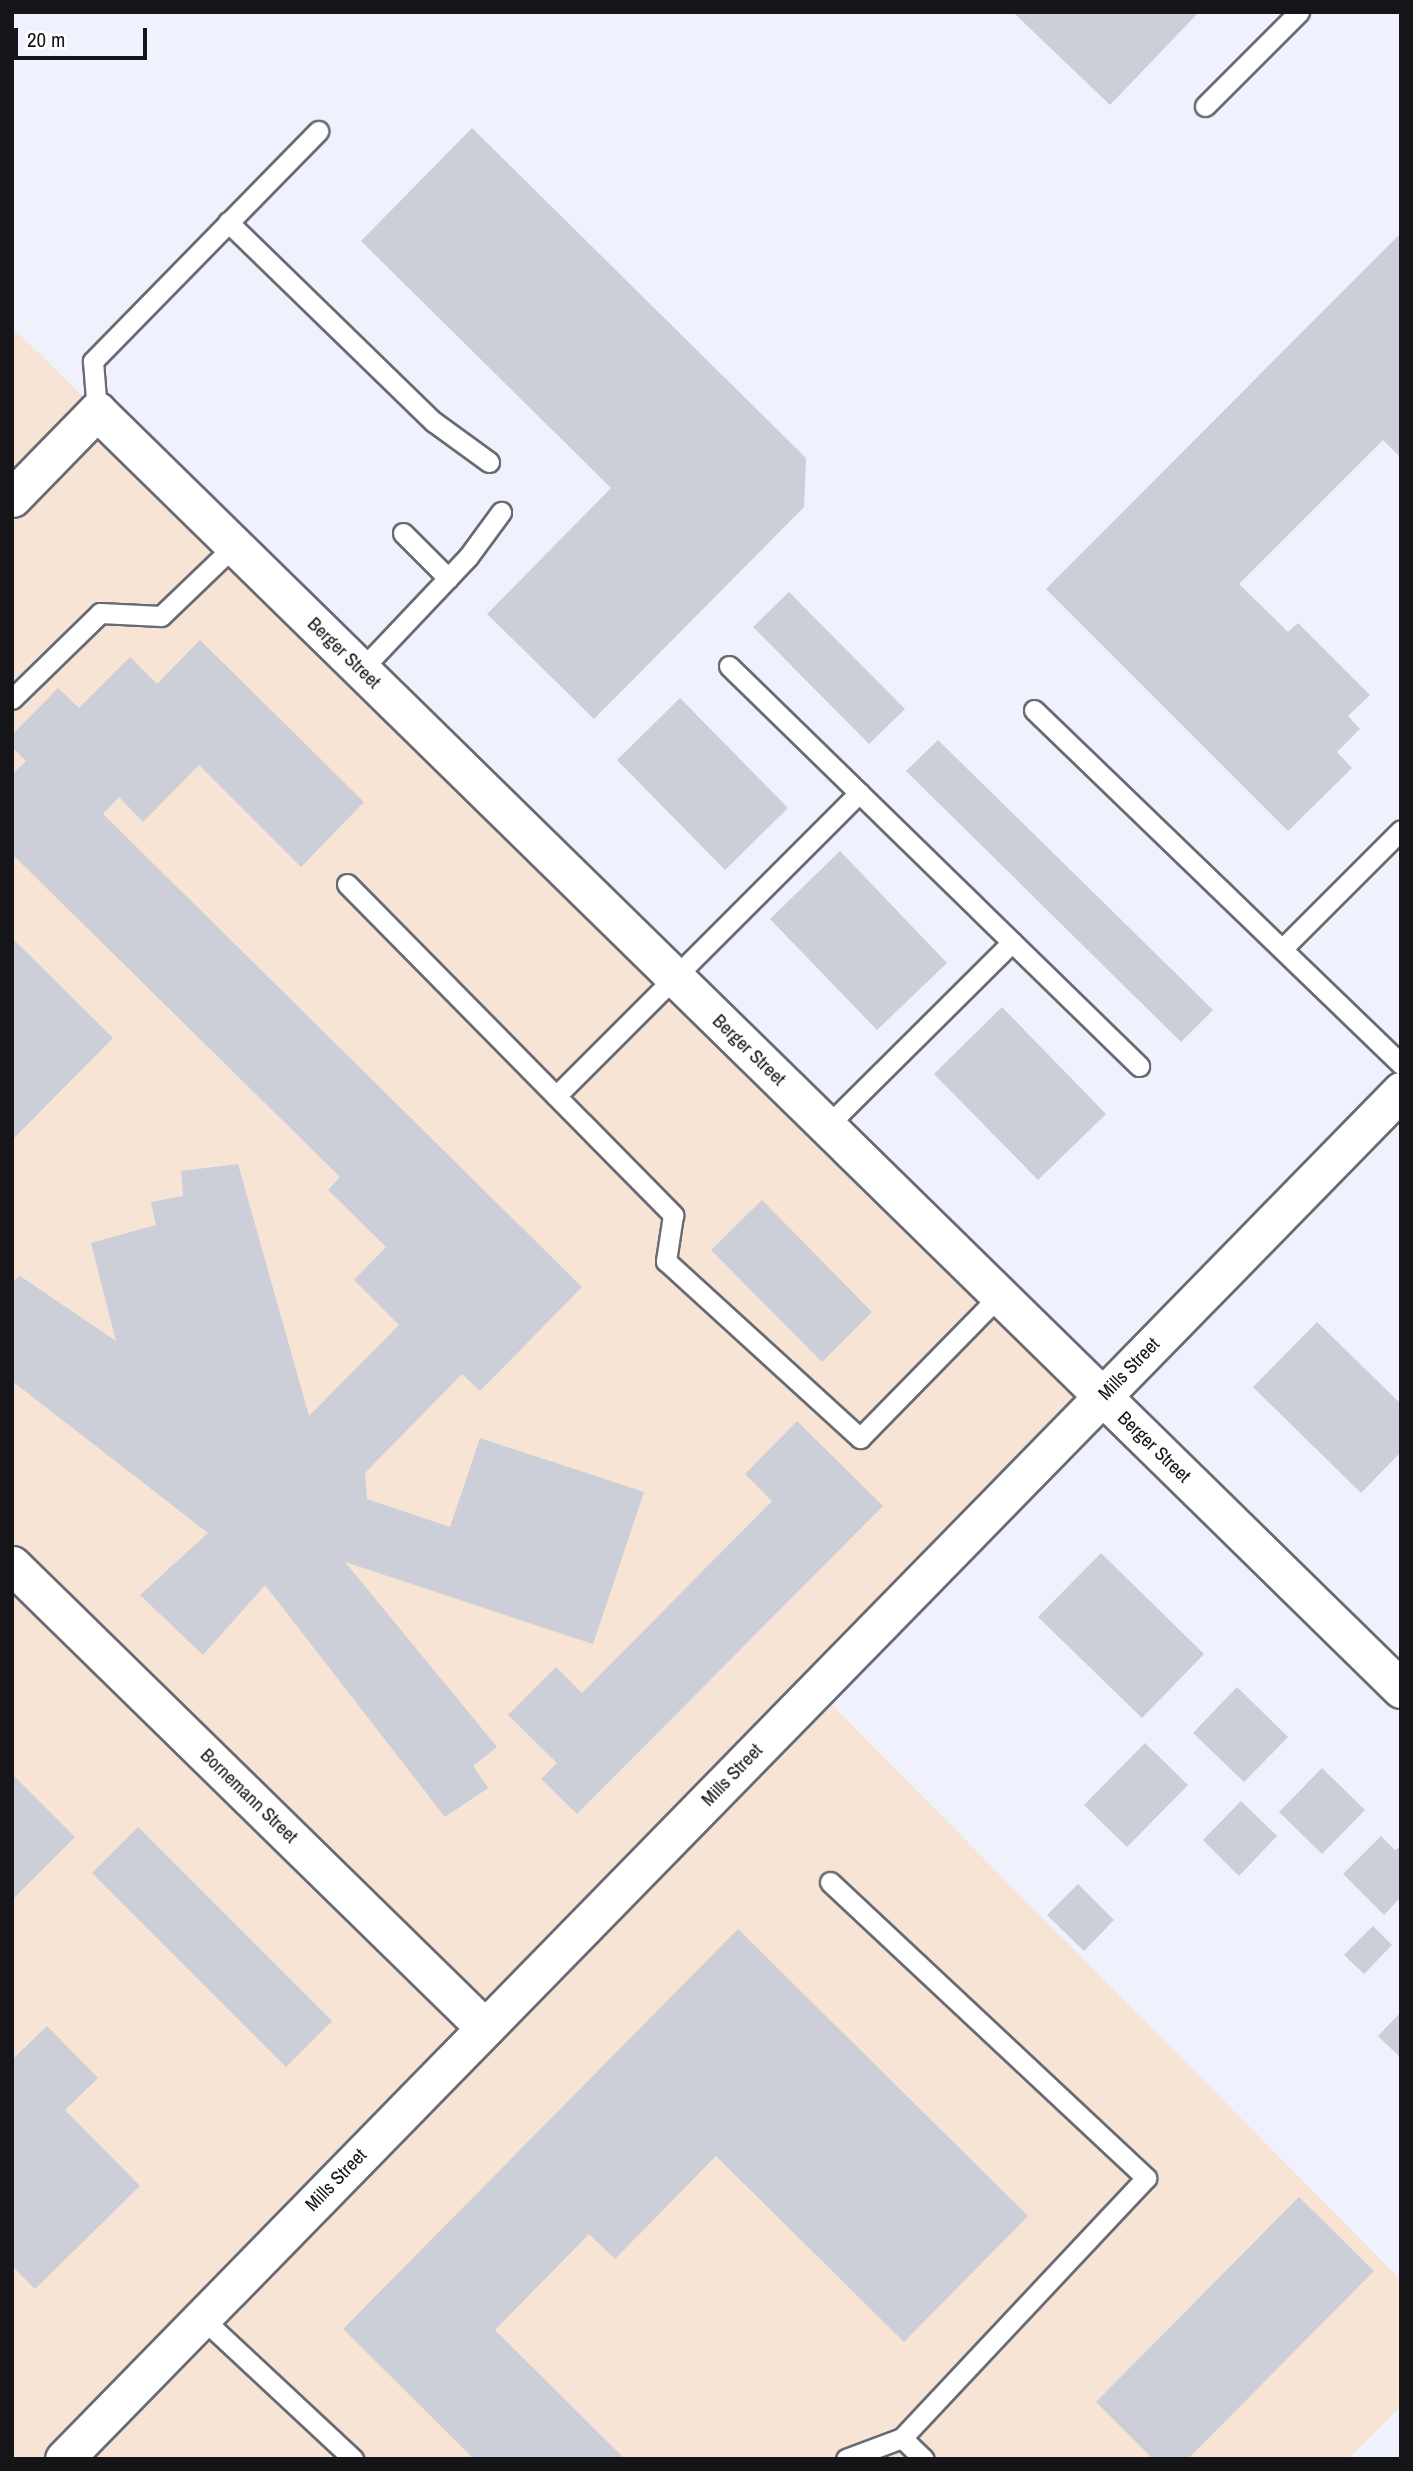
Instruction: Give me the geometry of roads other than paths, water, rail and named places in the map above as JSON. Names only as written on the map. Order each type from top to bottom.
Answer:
[{"type":"street","points":[[12,498],[97,411]]},
{"type":"street","name":"Berger Street","points":[[97,411],[1401,1689]]},
{"type":"street","name":"Mills Street","points":[[64,2459],[1401,1091]]},
{"type":"street","name":"Bornemann Street","points":[[12,1564],[485,2028]]},
{"type":"lane","points":[[1205,106],[1299,12]]},
{"type":"lane","points":[[97,411],[93,362],[318,131]]},
{"type":"lane","points":[[228,222],[434,422],[489,462]]},
{"type":"lane","points":[[361,670],[448,578],[501,512]]},
{"type":"lane","points":[[403,533],[448,578]]},
{"type":"lane","points":[[12,699],[100,613],[161,616],[234,546]]},
{"type":"lane","points":[[729,666],[1139,1066]]},
{"type":"lane","points":[[1034,710],[1401,1064]]},
{"type":"lane","points":[[556,1096],[859,793]]},
{"type":"lane","points":[[1282,949],[1401,830]]},
{"type":"lane","points":[[347,884],[673,1215],[666,1261],[860,1438],[1000,1295]]},
{"type":"lane","points":[[827,1126],[1012,942]]},
{"type":"lane","points":[[830,1882],[1146,2178],[902,2438],[846,2459]]},
{"type":"lane","points":[[202,2318],[353,2459]]},
{"type":"lane","points":[[902,2438],[924,2459]]}]
